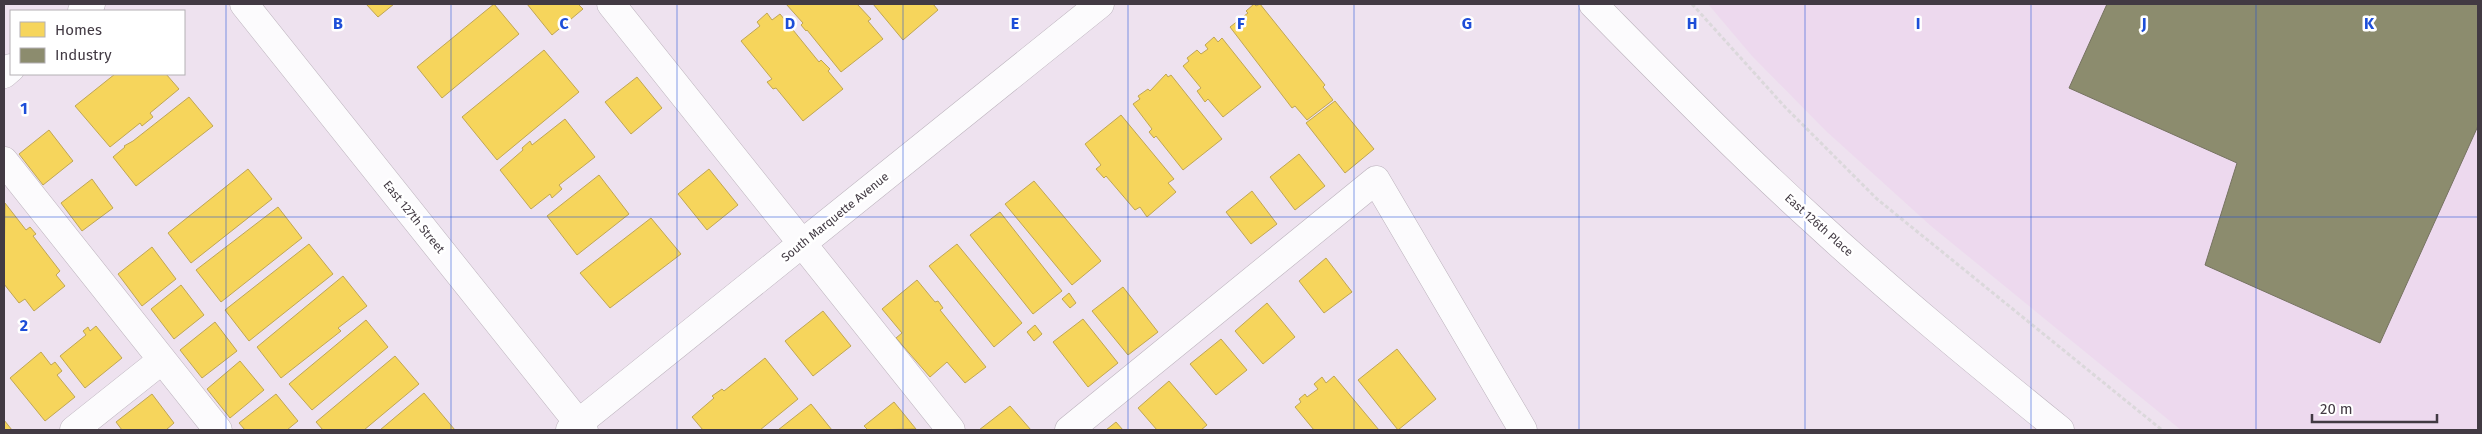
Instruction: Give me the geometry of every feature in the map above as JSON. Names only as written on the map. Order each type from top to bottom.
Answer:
[{"type":"street","name":"East 127th Street","points":[[244,4],[577,428]]},
{"type":"street","points":[[612,4],[952,430]]},
{"type":"street","name":"South Marquette Avenue","points":[[577,428],[1100,4]]},
{"type":"street","name":"East 126th Place","points":[[1593,4],[1702,115],[1812,220],[1950,341],[2060,430]]},
{"type":"street","points":[[4,161],[218,430]]},
{"type":"street","points":[[1069,430],[1376,180],[1523,430]]},
{"type":"street","points":[[74,430],[162,360]]},
{"type":"path","points":[[1692,4],[1785,107],[1877,199],[2162,430]]},
{"type":"shaded area","points":[[1708,4],[2478,4],[2478,430],[2181,430],[1931,226],[1826,131],[1752,56]]},
{"type":"building: Homes","points":[[366,4],[394,4],[378,17]]},
{"type":"building: Homes","points":[[494,4],[519,34],[442,98],[417,67]]},
{"type":"building: Homes","points":[[527,4],[578,4],[583,9],[552,35]]},
{"type":"building: Homes","points":[[786,4],[857,4],[871,19],[868,21],[883,39],[841,72],[801,25],[803,23]]},
{"type":"building: Homes","points":[[873,4],[933,4],[938,10],[903,40]]},
{"type":"building: Homes","points":[[1254,4],[1256,6],[1260,4],[1325,85],[1323,87],[1333,100],[1307,120],[1295,106],[1292,108],[1230,27],[1248,13],[1246,11]]},
{"type":"building: Homes","points":[[767,13],[772,20],[780,14],[819,62],[821,60],[830,69],[828,71],[843,89],[803,121],[776,88],[773,89],[767,82],[772,79],[741,41],[760,26],[757,22]]},
{"type":"building: Homes","points":[[1214,37],[1218,42],[1222,38],[1261,87],[1223,117],[1208,99],[1205,102],[1197,91],[1201,88],[1183,66],[1189,61],[1187,58],[1197,50],[1201,54],[1208,49],[1205,45]]},
{"type":"building: Homes","points":[[544,50],[579,92],[497,160],[462,117]]},
{"type":"building: Homes","points":[[1166,74],[1168,77],[1171,75],[1222,139],[1183,170],[1156,136],[1154,138],[1149,132],[1152,129],[1133,104],[1140,99],[1138,96],[1148,89],[1150,91]]},
{"type":"building: Homes","points":[[114,75],[167,75],[179,89],[150,113],[153,117],[142,126],[140,123],[110,147],[75,106]]},
{"type":"building: Homes","points":[[637,77],[662,108],[631,134],[605,102]]},
{"type":"building: Homes","points":[[189,97],[213,126],[136,186],[113,157],[124,146]]},
{"type":"building: Homes","points":[[1335,101],[1374,149],[1345,173],[1306,123]]},
{"type":"building: Homes","points":[[1121,115],[1174,179],[1168,183],[1176,192],[1147,217],[1140,207],[1135,210],[1106,176],[1104,178],[1096,169],[1101,165],[1085,144]]},
{"type":"building: Homes","points":[[565,119],[595,157],[559,185],[562,189],[552,198],[550,194],[531,209],[500,170],[523,150],[522,148],[530,141],[532,145]]},
{"type":"building: Homes","points":[[49,130],[73,161],[43,185],[19,154]]},
{"type":"building: Homes","points":[[1299,154],[1325,186],[1295,210],[1270,177]]},
{"type":"building: Homes","points":[[248,169],[272,199],[191,263],[168,233]]},
{"type":"building: Homes","points":[[709,169],[738,205],[707,230],[678,194]]},
{"type":"building: Homes","points":[[599,175],[629,214],[577,255],[547,216]]},
{"type":"building: Homes","points":[[92,179],[113,208],[82,231],[61,203]]},
{"type":"building: Homes","points":[[1034,181],[1101,261],[1072,285],[1005,204]]},
{"type":"building: Homes","points":[[1252,191],[1277,224],[1251,244],[1226,212]]},
{"type":"building: Homes","points":[[5,203],[26,230],[30,227],[36,234],[33,236],[60,271],[56,275],[65,286],[34,311],[25,299],[19,303],[4,284]]},
{"type":"building: Homes","points":[[278,207],[302,238],[221,302],[196,270]]},
{"type":"building: Homes","points":[[1000,212],[1062,291],[1033,314],[970,235]]},
{"type":"building: Homes","points":[[651,218],[681,254],[610,308],[580,273]]},
{"type":"building: Homes","points":[[309,244],[333,274],[249,341],[225,310]]},
{"type":"building: Homes","points":[[957,244],[1022,323],[994,347],[929,266]]},
{"type":"building: Homes","points":[[152,247],[176,279],[142,306],[118,274]]},
{"type":"building: Homes","points":[[1326,258],[1352,292],[1324,313],[1299,281]]},
{"type":"building: Homes","points":[[343,276],[367,306],[338,328],[341,331],[281,378],[257,347]]},
{"type":"building: Homes","points":[[917,280],[935,302],[938,301],[943,308],[940,310],[986,367],[965,383],[947,362],[930,377],[896,338],[902,333],[882,309]]},
{"type":"building: Homes","points":[[181,285],[204,315],[174,339],[151,309]]},
{"type":"building: Homes","points":[[1123,287],[1158,332],[1128,355],[1092,311]]},
{"type":"building: Homes","points":[[1069,293],[1076,303],[1070,308],[1062,299]]},
{"type":"building: Homes","points":[[1267,303],[1295,337],[1263,364],[1235,331]]},
{"type":"building: Homes","points":[[823,311],[851,346],[813,376],[785,341]]},
{"type":"building: Homes","points":[[1083,319],[1118,363],[1088,387],[1053,342]]},
{"type":"building: Homes","points":[[366,320],[388,347],[312,410],[289,384]]},
{"type":"building: Homes","points":[[215,322],[237,351],[202,378],[180,350]]},
{"type":"building: Homes","points":[[1035,325],[1042,334],[1034,341],[1027,332]]},
{"type":"building: Homes","points":[[96,326],[122,358],[85,388],[60,356],[86,335],[83,331],[88,327],[90,331]]},
{"type":"building: Homes","points":[[1221,339],[1247,370],[1216,395],[1190,364]]},
{"type":"building: Homes","points":[[1397,349],[1436,399],[1398,430],[1358,380]]},
{"type":"building: Homes","points":[[41,352],[51,365],[55,362],[62,371],[57,375],[75,397],[45,421],[10,378]]},
{"type":"building: Homes","points":[[395,356],[419,384],[364,430],[323,430],[316,422]]},
{"type":"building: Homes","points":[[765,358],[798,399],[760,430],[703,430],[692,417],[714,398],[712,396],[722,389],[724,391]]},
{"type":"building: Homes","points":[[240,361],[264,390],[230,418],[207,389]]},
{"type":"building: Homes","points":[[1334,376],[1379,430],[1314,430],[1295,407],[1301,402],[1299,399],[1305,394],[1307,397],[1318,389],[1314,384],[1322,377],[1326,383]]},
{"type":"building: Homes","points":[[1169,381],[1207,425],[1201,430],[1157,430],[1138,408]]},
{"type":"building: Homes","points":[[424,393],[455,430],[380,430]]},
{"type":"building: Homes","points":[[152,394],[174,423],[166,430],[122,430],[116,422]]},
{"type":"building: Homes","points":[[276,394],[298,421],[287,430],[245,430],[239,423]]},
{"type":"building: Homes","points":[[894,402],[916,429],[868,430],[864,426]]},
{"type":"building: Homes","points":[[811,404],[832,430],[778,430]]},
{"type":"building: Homes","points":[[1010,406],[1031,430],[979,430]]},
{"type":"building: Homes","points":[[4,420],[12,430],[4,430]]},
{"type":"building: Homes","points":[[1116,422],[1123,430],[1106,430]]},
{"type":"building: Industry","points":[[2107,4],[2478,4],[2478,126],[2380,343],[2205,265],[2237,163],[2069,88]]}]
